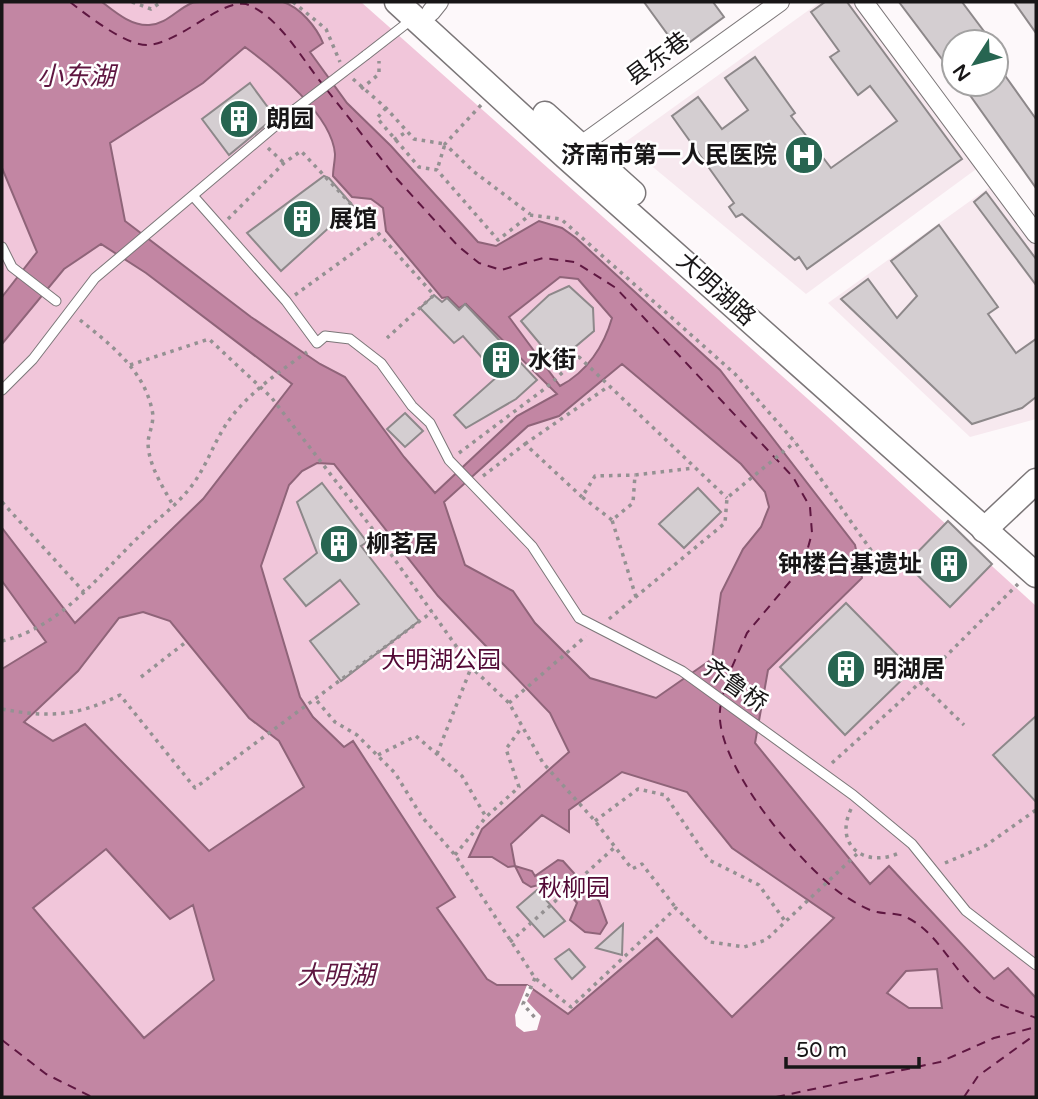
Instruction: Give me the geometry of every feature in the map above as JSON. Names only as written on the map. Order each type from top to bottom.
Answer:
[{"type":"main road","name":"大明湖路","points":[[420,7],[573,151],[990,525],[1036,557]]},
{"type":"main road","points":[[990,525],[1036,481]]},
{"type":"main road","name":"大明湖路","points":[[990,525],[1027,580]]},
{"type":"street","name":"县东巷","points":[[573,151],[780,2]]},
{"type":"street","points":[[864,2],[1036,234]]},
{"type":"lane","points":[[2,390],[33,359],[69,311],[112,263],[194,197],[294,110],[378,46],[420,7]]},
{"type":"lane","points":[[194,197],[286,302]]},
{"type":"lane","points":[[2,247],[12,267],[56,301]]},
{"type":"lane","name":"齐鲁桥","points":[[286,302],[317,343],[325,336],[351,339],[381,363],[412,406],[430,423],[451,461],[532,547],[579,618],[682,671],[820,774],[857,798],[912,844],[966,911],[1036,965]]},
{"type":"path","points":[[132,2],[151,9],[160,2]]},
{"type":"path","points":[[293,2],[326,29],[332,49]]},
{"type":"path","points":[[361,89],[379,74],[378,46]]},
{"type":"path","points":[[348,74],[361,89],[386,108],[414,139],[445,144],[473,171],[530,215],[561,219],[735,374],[795,442],[880,563]]},
{"type":"path","points":[[437,170],[445,144],[481,105]]},
{"type":"path","points":[[386,108],[377,118],[394,140],[419,167],[437,170],[498,240],[530,215]]},
{"type":"path","points":[[394,140],[406,132]]},
{"type":"path","points":[[260,141],[284,163]]},
{"type":"path","points":[[219,228],[284,163],[301,151],[434,295],[387,338]]},
{"type":"path","points":[[286,302],[379,234]]},
{"type":"path","points":[[69,311],[130,365],[146,387],[153,414],[148,444],[153,468],[174,507]]},
{"type":"path","points":[[130,365],[209,339],[262,387],[329,470],[471,667],[509,703],[543,763],[595,821],[632,869],[642,864],[676,908],[710,942],[744,947],[766,940],[857,854]]},
{"type":"path","points":[[2,641],[34,631],[71,605],[174,507],[194,483],[227,423],[273,377],[309,350]]},
{"type":"path","points":[[451,461],[547,387],[579,357],[727,498]]},
{"type":"path","points":[[472,484],[609,386]]},
{"type":"path","points":[[597,628],[726,523],[727,498],[795,442]]},
{"type":"path","points":[[525,444],[582,497],[612,520],[636,597]]},
{"type":"path","points":[[582,497],[595,476],[635,475],[694,468]]},
{"type":"path","points":[[612,520],[633,503],[635,475]]},
{"type":"path","points":[[2,502],[84,592]]},
{"type":"path","points":[[820,774],[1027,580]]},
{"type":"path","points":[[2,709],[36,716],[94,708],[120,695],[195,788],[317,701],[432,612]]},
{"type":"path","points":[[141,677],[186,642]]},
{"type":"path","points":[[509,703],[573,645]]},
{"type":"path","points":[[437,754],[471,667]]},
{"type":"path","points":[[920,682],[964,724]]},
{"type":"path","points":[[317,701],[335,722],[356,735],[395,773],[422,817],[455,855],[535,978],[571,1007],[676,908]]},
{"type":"path","points":[[455,855],[486,817],[519,787],[506,749],[522,727]]},
{"type":"path","points":[[377,755],[416,736],[462,776],[486,817]]},
{"type":"path","points":[[595,821],[638,789],[665,794],[709,860],[759,885],[786,921]]},
{"type":"path","points":[[857,798],[847,825],[848,838],[857,854],[869,859],[882,859],[912,844]]},
{"type":"path","points":[[930,869],[985,846],[1036,810]]},
{"type":"path","points":[[510,942],[615,847]]},
{"type":"path","points":[[535,978],[523,1004],[537,1020]]},
{"type":"shaded area","name":"济南市第一人民医院","points":[[820,2],[856,2],[979,167],[806,294],[624,143]]},
{"type":"shaded area","points":[[991,186],[1036,244],[1036,419],[970,437],[828,303]]},
{"type":"green space","name":"大明湖公园","points":[[2,2],[361,2],[827,416],[1036,606],[1036,1097],[2,1097]]},
{"type":"water","points":[[2,2],[102,2],[130,21],[149,25],[167,19],[192,3],[283,2],[302,13],[317,31],[323,43],[310,52],[347,103],[391,146],[478,242],[496,246],[539,221],[562,228],[576,238],[720,370],[855,545],[862,578],[768,670],[755,743],[870,884],[889,866],[994,979],[1008,968],[1036,998],[1036,1097],[2,1097],[2,669],[46,642],[2,581],[2,528],[75,623],[203,499],[292,384],[146,273],[101,244],[64,269],[2,344],[2,297],[37,252],[2,168]],"holes":[[[245,47],[286,80],[313,109],[332,139],[335,154],[333,176],[352,197],[371,199],[383,208],[386,231],[442,298],[448,297],[459,308],[466,304],[557,394],[517,416],[435,493],[404,457],[345,377],[320,364],[251,317],[125,221],[110,143],[203,83]],[[560,277],[578,279],[612,318],[593,357],[586,366],[560,386],[509,317]],[[622,364],[741,464],[765,492],[769,507],[761,527],[743,549],[721,593],[712,659],[656,698],[590,678],[535,623],[513,591],[465,565],[444,502],[528,426],[559,416]],[[317,463],[334,464],[438,596],[550,713],[569,752],[482,829],[469,857],[492,857],[508,867],[515,866],[511,844],[542,815],[569,832],[569,810],[622,772],[687,792],[732,848],[834,918],[732,1017],[657,938],[568,1014],[527,985],[497,985],[487,979],[437,908],[455,897],[353,741],[344,747],[313,717],[300,697],[261,566],[289,485],[302,471]],[[143,612],[170,621],[249,718],[279,741],[304,787],[209,851],[85,724],[53,741],[24,722],[78,671],[119,618]],[[106,849],[170,919],[193,905],[214,980],[144,1038],[33,908]],[[937,969],[942,1008],[909,1008],[887,993],[906,971]]]},
{"type":"water","points":[[558,860],[563,861],[599,901],[607,923],[600,934],[585,932],[570,920],[577,903],[558,880],[531,887],[523,882],[515,866],[532,871],[535,876]]},
{"type":"pier","points":[[527,985],[533,989],[527,1001],[541,1016],[537,1030],[524,1032],[516,1026],[515,1015]]},
{"type":"building","points":[[644,2],[713,2],[724,17],[679,50]]},
{"type":"building","points":[[825,2],[847,2],[962,159],[807,269],[799,257],[795,260],[742,214],[736,217],[729,207],[734,203],[672,116],[698,97],[722,129],[748,110],[725,78],[755,57],[795,113],[791,116],[831,168],[897,121],[870,86],[858,95],[830,57],[839,51],[811,12]]},
{"type":"building","points":[[899,2],[962,2],[982,28],[940,28],[940,56]]},
{"type":"building","points":[[1014,2],[1036,2],[1036,33]]},
{"type":"building","name":"朗园","points":[[250,83],[275,117],[229,155],[202,119]]},
{"type":"building","points":[[1010,83],[1036,119],[1036,188],[972,98],[1010,98]]},
{"type":"building","name":"展馆","points":[[324,176],[329,178],[353,206],[281,271],[247,233]]},
{"type":"building","points":[[986,192],[1036,259],[1036,285],[974,202]]},
{"type":"building","points":[[939,225],[998,307],[988,314],[1016,353],[1036,339],[1036,397],[1022,408],[972,424],[841,299],[868,279],[897,318],[917,296],[891,261]]},
{"type":"building","points":[[569,286],[593,308],[594,331],[556,363],[521,321],[549,295]]},
{"type":"building","name":"水街","points":[[434,295],[442,302],[447,298],[459,310],[465,304],[537,380],[516,399],[466,428],[454,415],[498,376],[463,336],[454,343],[420,308]]},
{"type":"building","points":[[405,413],[423,431],[405,447],[387,429]]},
{"type":"building","points":[[322,483],[367,542],[361,546],[419,621],[341,681],[310,641],[359,604],[340,580],[306,606],[284,579],[317,553],[297,502]]},
{"type":"building","points":[[698,488],[721,512],[684,548],[659,524]]},
{"type":"building","name":"钟楼台基遗址","points":[[948,521],[992,564],[950,607],[906,564]]},
{"type":"building","name":"明湖居","points":[[846,603],[912,670],[845,735],[780,667]]},
{"type":"building","points":[[1036,716],[1036,802],[993,755]]},
{"type":"building","points":[[537,890],[565,921],[544,937],[517,907]]},
{"type":"building","points":[[623,924],[622,955],[596,948]]},
{"type":"building","points":[[569,949],[585,967],[572,979],[555,959]]},
{"type":"ferry route","points":[[70,2],[119,36],[149,45],[175,36],[224,8],[246,4],[258,10],[279,28],[323,85]]},
{"type":"ferry route","points":[[327,90],[397,179],[458,246],[479,263],[501,270],[543,258],[575,262],[616,288],[793,477],[810,507],[812,533],[803,566],[747,633],[728,676],[723,695]]},
{"type":"ferry route","points":[[721,704],[721,726],[729,752],[743,780],[783,836],[825,881],[860,905],[881,913],[905,916],[919,925],[937,942],[960,973],[984,996],[1036,1018]]},
{"type":"ferry route","points":[[776,1097],[940,1062],[994,1038],[1036,1027]]},
{"type":"ferry route","points":[[964,1097],[978,1076],[1036,1034]]},
{"type":"ferry route","points":[[2,1040],[46,1074],[92,1097]]},
{"type":"place","name":"朗园","points":[[239,119]]},
{"type":"place","name":"济南市第一人民医院","points":[[804,155]]},
{"type":"place","name":"展馆","points":[[302,219]]},
{"type":"place","name":"水街","points":[[501,360]]},
{"type":"place","name":"柳茗居","points":[[339,544]]},
{"type":"place","name":"钟楼台基遗址","points":[[949,564]]},
{"type":"place","name":"明湖居","points":[[846,669]]},
{"type":"water label","name":"小东湖","points":[[76,76]]},
{"type":"water label","name":"大明湖","points":[[336,975]]},
{"type":"park label","name":"秋柳园","points":[[574,888]]}]
